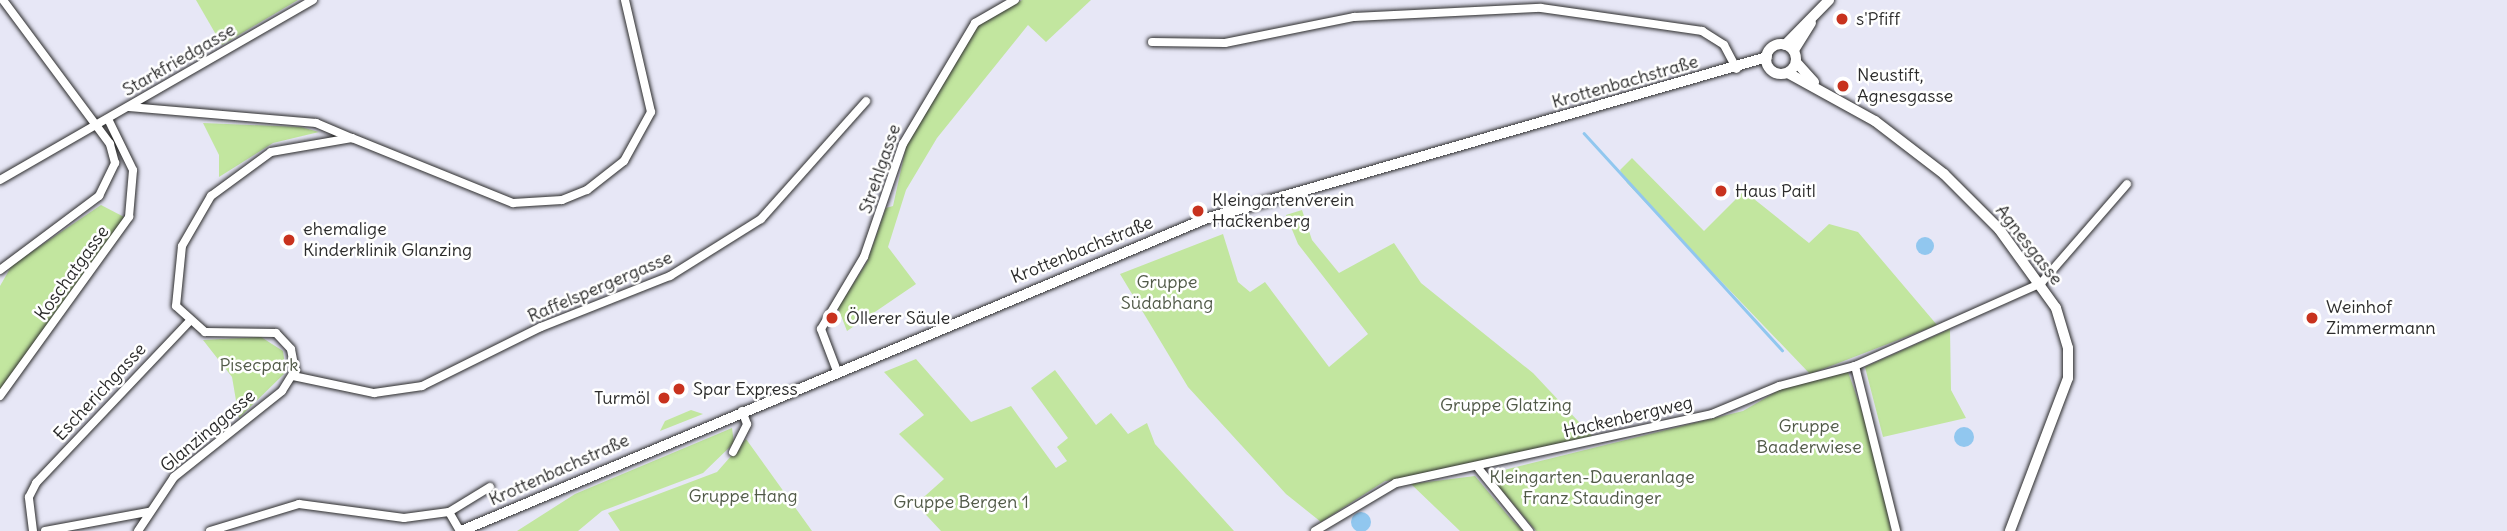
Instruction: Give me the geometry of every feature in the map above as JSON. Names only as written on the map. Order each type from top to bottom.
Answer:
[{"type":"main road","points":[[1768,62],[1789,48],[1829,0]]},
{"type":"main road","points":[[1788,72],[1796,62],[1789,48]]},
{"type":"main road","name":"Krottenbachstraße","points":[[461,531],[837,371],[1215,216],[1738,68],[1768,62],[1788,72]]},
{"type":"street","points":[[0,270],[106,190],[114,154],[97,125],[3,0]]},
{"type":"street","name":"Starkfriedgasse","points":[[0,180],[313,0]]},
{"type":"street","points":[[129,107],[316,123],[513,202],[562,200],[587,190],[624,162],[651,112],[625,0]]},
{"type":"street","name":"Strehlgasse","points":[[837,371],[821,329],[864,257],[912,125],[975,23],[1015,0]]},
{"type":"street","points":[[1152,42],[1225,43],[1354,17],[1549,4],[1702,31],[1724,45],[1738,68]]},
{"type":"street","name":"Agnesgasse","points":[[1796,62],[1820,86],[1944,174],[2041,283],[2066,335],[2068,378],[2010,531]]},
{"type":"street","name":"Agnesgasse","points":[[1788,72],[1820,86]]},
{"type":"street","name":"Raffelspergergasse","points":[[293,376],[374,393],[422,386],[541,327],[670,276],[761,219],[866,101]]},
{"type":"street","name":"Koschatgasse","points":[[0,396],[130,217],[133,170],[108,119]]},
{"type":"street","points":[[293,376],[294,355],[276,333],[210,333],[188,323],[174,301],[175,274],[190,230],[211,196],[271,152],[352,138]]},
{"type":"street","points":[[2041,283],[2127,184]]},
{"type":"street","name":"Hackenbergweg","points":[[1315,531],[1396,483],[1479,470],[1713,414],[1800,379],[1855,366],[2041,283]]},
{"type":"street","name":"Escherichgasse","points":[[33,531],[29,497],[36,483],[188,323]]},
{"type":"street","points":[[1855,366],[1896,531]]},
{"type":"street","name":"Glanzinggasse","points":[[138,531],[148,512],[174,477],[293,376]]},
{"type":"street","points":[[733,452],[747,424],[742,411]]},
{"type":"street","points":[[1479,470],[1529,531]]},
{"type":"street","points":[[210,531],[290,505],[414,519],[449,512],[490,487]]},
{"type":"street","points":[[45,531],[148,512]]},
{"type":"street","points":[[449,512],[461,531]]},
{"type":"green space","points":[[196,0],[298,0],[222,45]]},
{"type":"green space","points":[[1022,0],[1091,0],[1046,42],[1028,25],[937,138],[906,190],[888,247],[916,284],[847,331],[838,308],[867,262],[886,208],[893,206],[908,138],[976,25]]},
{"type":"green space","points":[[203,123],[301,127],[319,132],[273,143],[219,177],[219,155]]},
{"type":"green space","points":[[1632,158],[1704,231],[1744,191],[1809,243],[1829,224],[1858,232],[1937,325],[1810,374],[1627,183],[1620,170]]},
{"type":"green space","points":[[101,205],[126,218],[0,390],[0,286],[12,265]]},
{"type":"green space","points":[[1302,210],[1312,240],[1339,273],[1394,243],[1421,283],[1533,373],[1593,437],[1440,475],[1385,481],[1321,522],[1286,494],[1188,387],[1120,274],[1223,234],[1238,282],[1250,292],[1265,282],[1329,367],[1368,334],[1298,244],[1286,215]]},
{"type":"green space","points":[[1950,329],[1951,390],[1966,418],[1883,437],[1865,367]]},
{"type":"green space","name":"Pisecpark","points":[[261,337],[283,351],[286,372],[239,418],[232,377],[203,340]]},
{"type":"green space","name":"Gruppe Bergen 1","points":[[916,359],[971,422],[1011,406],[1056,468],[1067,461],[1057,447],[1068,438],[1031,388],[1055,370],[1096,425],[1111,413],[1128,434],[1147,423],[1155,444],[1234,531],[941,531],[916,504],[944,479],[899,434],[924,415],[884,372]]},
{"type":"green space","points":[[1848,372],[1875,447],[1891,531],[1536,531],[1488,474],[1743,411],[1781,389]]},
{"type":"green space","points":[[691,410],[703,414],[660,431],[665,421]]},
{"type":"green space","points":[[732,428],[734,443],[703,473],[602,511],[578,531],[517,531],[575,494]]},
{"type":"green space","name":"Gruppe Hang","points":[[746,439],[812,531],[620,531],[608,513],[717,472]]},
{"type":"green space","points":[[1475,476],[1523,531],[1460,531],[1411,484]]},
{"type":"water","points":[[1925,237],[1931,240],[1934,246],[1931,252],[1925,255],[1919,252],[1916,246],[1919,240]]},
{"type":"water","points":[[1964,427],[1971,430],[1974,437],[1971,444],[1964,447],[1957,444],[1954,437],[1957,430]]},
{"type":"water","points":[[1361,512],[1368,515],[1371,522],[1368,529],[1361,532],[1354,529],[1351,522],[1354,515]]},
{"type":"waterway","points":[[1584,133],[1782,350]]},
{"type":"place","name":"s'Pfiff","points":[[1842,19]]},
{"type":"place","name":"Neustift, Agnesgasse","points":[[1843,86]]},
{"type":"place","name":"Haus Paitl","points":[[1721,191]]},
{"type":"place","name":"Kleingartenverein Hackenberg","points":[[1198,211]]},
{"type":"place","name":"ehemalige Kinderklinik Glanzing","points":[[289,240]]},
{"type":"place","name":"Öllerer Säule","points":[[832,318]]},
{"type":"place","name":"Weinhof Zimmermann","points":[[2312,318]]},
{"type":"place","name":"Spar Express","points":[[679,389]]},
{"type":"place","name":"Turmöl","points":[[664,398]]},
{"type":"park label","name":"Gruppe Südabhang","points":[[1167,293]]},
{"type":"park label","name":"Gruppe Glatzing","points":[[1506,405]]},
{"type":"park label","name":"Gruppe Baaderwiese","points":[[1809,437]]},
{"type":"park label","name":"Kleingarten-Daueranlage Franz Staudinger","points":[[1592,488]]}]
